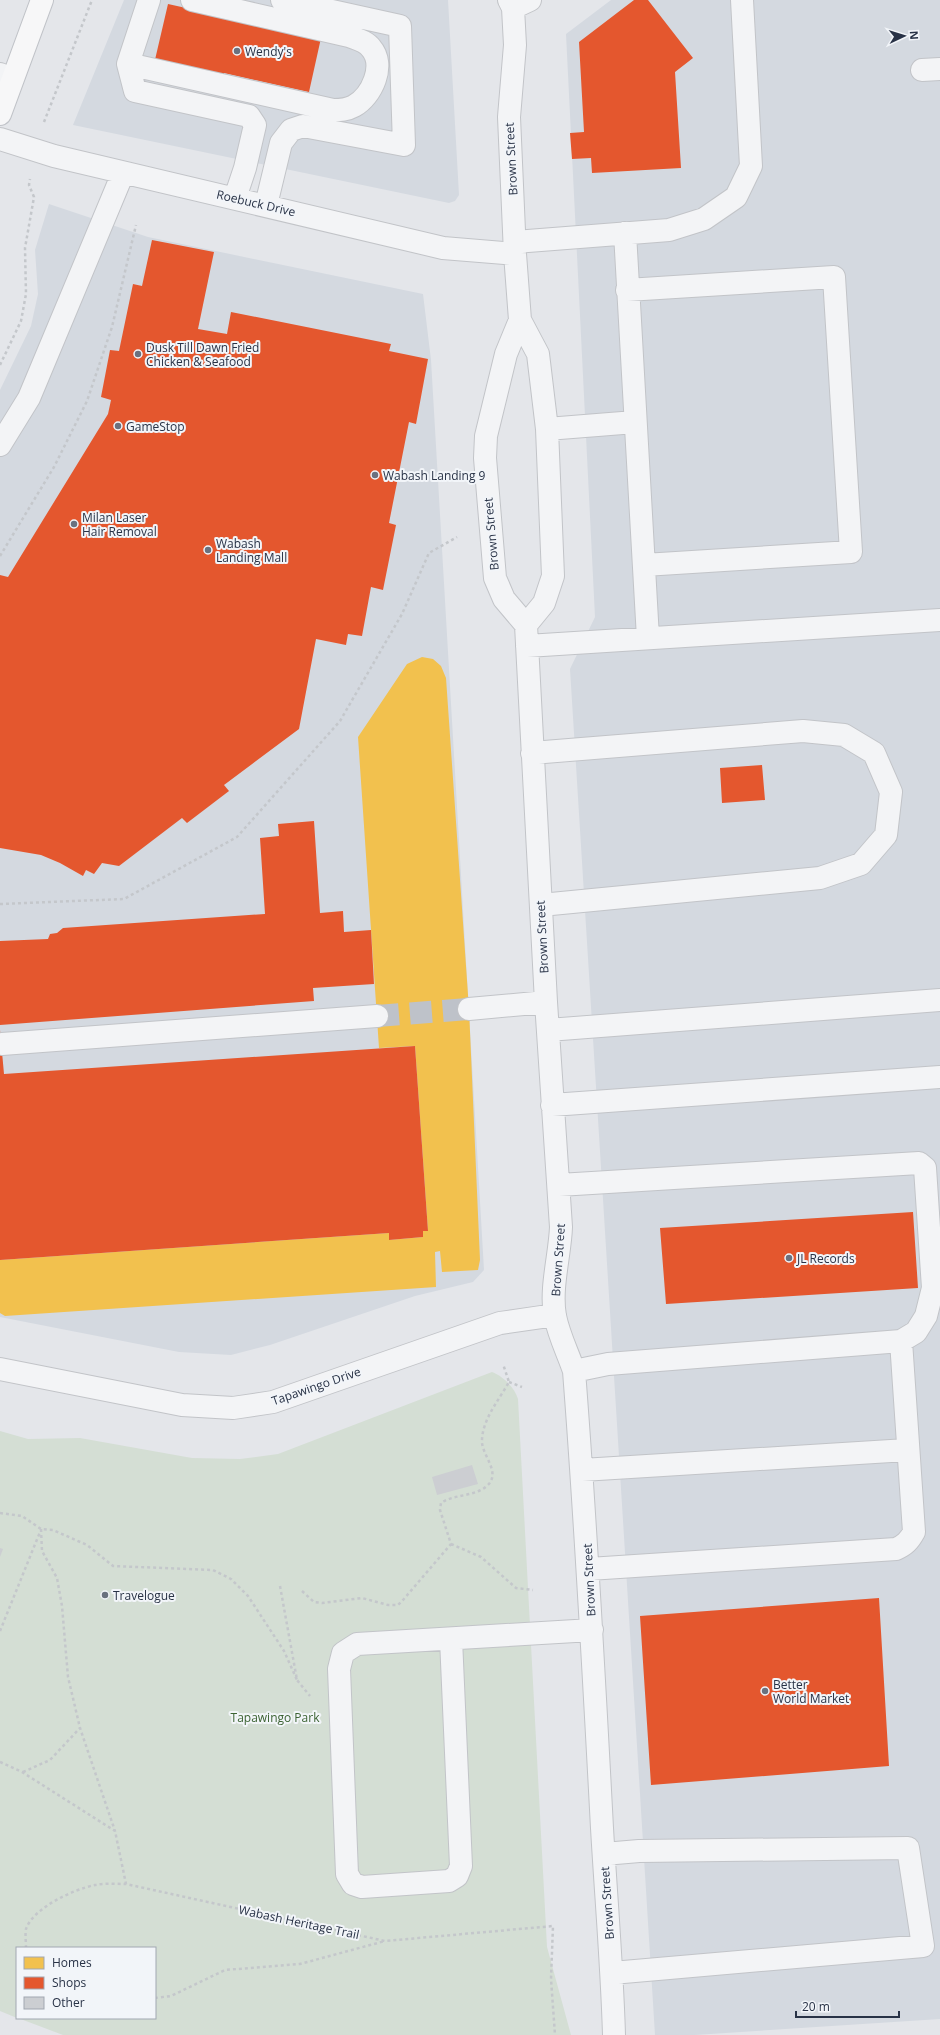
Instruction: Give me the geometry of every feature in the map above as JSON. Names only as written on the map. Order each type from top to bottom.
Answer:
[{"type":"main road","points":[[0,114],[6,77],[37,2]]},
{"type":"street","points":[[149,0],[128,64],[135,90],[249,116],[255,125],[245,168],[235,198]]},
{"type":"street","points":[[128,64],[333,110],[355,106],[368,92],[374,82],[378,72],[375,59],[371,48],[363,42],[349,36],[192,0]]},
{"type":"street","points":[[266,205],[281,143],[291,130],[303,126],[404,145],[400,26],[282,0]]},
{"type":"street","name":"Roebuck Drive","points":[[0,139],[54,156],[123,173],[266,205],[443,248],[515,248],[625,233],[669,230],[704,219],[736,196],[751,166],[742,0]]},
{"type":"street","name":"Brown Street","points":[[517,3],[509,117],[515,248],[520,320],[538,354],[547,429],[553,576],[544,603],[526,635]]},
{"type":"street","points":[[0,446],[29,398],[123,173]]},
{"type":"street","points":[[625,233],[627,290],[648,638]]},
{"type":"street","points":[[627,290],[834,277],[846,460],[851,552],[644,565]]},
{"type":"street","name":"Brown Street","points":[[520,320],[506,354],[486,436],[485,458],[495,578],[504,599],[526,635],[552,1105],[562,1227],[560,1256],[554,1280],[555,1315],[565,1349],[574,1372],[589,1569],[604,1854],[612,1973],[614,2035]]},
{"type":"street","points":[[547,429],[635,422]]},
{"type":"street","points":[[526,635],[648,638],[940,620]]},
{"type":"street","points":[[532,753],[803,731],[844,736],[874,753],[891,792],[886,835],[860,864],[820,878],[541,905]]},
{"type":"street","points":[[548,1030],[940,1000]]},
{"type":"street","points":[[469,1009],[546,1002]]},
{"type":"street","points":[[2,1044],[377,1016]]},
{"type":"street","points":[[552,1105],[940,1077]]},
{"type":"street","points":[[559,1185],[919,1163],[925,1168],[933,1288],[926,1316],[916,1332],[901,1341],[608,1364],[574,1372]]},
{"type":"street","name":"Tapawingo Drive","points":[[0,1369],[182,1405],[233,1408],[273,1402],[500,1323],[555,1315]]},
{"type":"street","points":[[589,1569],[896,1548],[903,1546],[909,1541],[914,1532],[907,1450],[901,1341]]},
{"type":"street","points":[[582,1470],[907,1450]]},
{"type":"street","points":[[451,1639],[461,1866],[457,1876],[449,1880],[362,1888],[353,1884],[347,1874],[339,1669],[343,1654],[356,1644],[592,1630]]},
{"type":"street","points":[[604,1854],[639,1851],[908,1848],[923,1946],[612,1973]]},
{"type":"path","points":[[47,112],[92,0]]},
{"type":"path","points":[[0,365],[21,321],[26,294],[25,248],[34,197],[29,185]]},
{"type":"path","points":[[0,556],[54,467],[87,401],[112,327],[136,225]]},
{"type":"path","points":[[0,904],[124,899],[237,837],[340,721],[402,614],[429,553],[457,537]]},
{"type":"path","points":[[503,1364],[510,1382],[522,1387]]},
{"type":"path","points":[[451,1544],[440,1510],[441,1504],[447,1499],[478,1492],[486,1486],[492,1478],[492,1469],[482,1445],[482,1434],[486,1422],[510,1382]]},
{"type":"path","points":[[0,1513],[22,1516],[41,1529],[53,1530],[87,1545],[113,1566],[213,1570],[231,1579],[248,1596],[284,1651],[297,1680],[313,1700],[341,1710]]},
{"type":"path","points":[[0,1630],[41,1529]]},
{"type":"path","points":[[41,1529],[42,1551],[57,1578],[68,1677],[80,1728],[115,1831],[126,1884]]},
{"type":"path","points":[[451,1544],[481,1556],[516,1588],[533,1590]]},
{"type":"path","points":[[302,1591],[314,1602],[322,1603],[362,1598],[388,1605],[398,1605],[451,1544]]},
{"type":"path","points":[[280,1586],[297,1680]]},
{"type":"path","points":[[22,1772],[50,1760],[80,1728]]},
{"type":"path","points":[[0,1762],[22,1772],[115,1831]]},
{"type":"path","name":"Wabash Heritage Trail","points":[[26,1947],[26,1929],[34,1916],[51,1903],[71,1892],[95,1885],[126,1884],[385,1941],[553,1926],[551,1980],[555,2035]]},
{"type":"path","points":[[156,1998],[171,1996],[224,1970],[300,1964],[385,1941]]},
{"type":"shaded area","points":[[124,0],[448,0],[459,195],[455,201],[449,203],[73,125]]},
{"type":"shaded area","points":[[611,0],[940,0],[940,2019],[695,2035],[655,2035],[570,669],[595,617],[566,34]]},
{"type":"shaded area","points":[[49,204],[148,237],[423,294],[431,360],[484,1270],[473,1282],[415,1296],[270,1345],[231,1355],[179,1352],[0,1317],[0,390],[31,326],[38,294],[35,250]]},
{"type":"green space","name":"Tapawingo Park","points":[[492,1372],[500,1376],[514,1391],[518,1399],[547,1947],[571,2035],[63,2035],[21,2019],[156,2019],[156,1947],[16,1947],[16,2018],[0,2011],[0,1431],[28,1439],[80,1438],[192,1458],[240,1459],[278,1454]]},
{"type":"building: Homes","points":[[422,657],[433,659],[441,666],[446,678],[469,1009],[480,1260],[478,1270],[442,1272],[440,1251],[435,1252],[436,1287],[5,1316],[0,1313],[0,1260],[389,1233],[389,1240],[423,1237],[423,1231],[428,1231],[415,1046],[379,1048],[358,737],[407,664]]},
{"type":"building: Shops","points":[[634,0],[648,0],[693,58],[675,72],[681,168],[592,173],[591,158],[572,159],[570,133],[584,132],[579,42]]},
{"type":"building: Shops","name":"Wendy's","points":[[168,4],[321,38],[309,92],[224,73],[222,79],[154,64]]},
{"type":"building: Shops","name":"Wabash Landing Mall","points":[[152,240],[214,252],[198,329],[227,334],[231,312],[391,344],[389,351],[428,359],[416,424],[409,422],[389,523],[396,525],[383,590],[371,587],[362,636],[348,634],[346,645],[316,639],[299,729],[224,785],[229,791],[187,823],[182,818],[119,866],[102,863],[94,874],[86,870],[83,876],[60,863],[41,855],[0,848],[0,575],[8,577],[108,414],[111,400],[101,397],[110,350],[119,351],[133,284],[142,286]]},
{"type":"building: Shops","points":[[762,765],[765,800],[722,803],[720,768]]},
{"type":"building: Shops","points":[[314,821],[320,913],[343,911],[344,932],[371,930],[374,984],[313,988],[314,1001],[0,1025],[0,941],[48,939],[50,934],[57,933],[63,928],[265,914],[260,838],[279,836],[278,824]]},
{"type":"building: Shops","points":[[0,1030],[4,1074],[415,1046],[428,1231],[423,1231],[423,1237],[389,1240],[389,1233],[0,1260]]},
{"type":"building: Shops","name":"JL Records","points":[[913,1212],[918,1288],[666,1304],[660,1228]]},
{"type":"building: Shops","name":"Better World Market","points":[[879,1598],[889,1766],[651,1785],[640,1616]]},
{"type":"building: Other","points":[[472,1465],[478,1484],[437,1495],[432,1477]]},
{"type":"building: Other","points":[[0,1548],[3,1549],[0,1557]]},
{"type":"tunnel","points":[[377,1016],[469,1009]]},
{"type":"place","name":"Wendy's","points":[[237,51]]},
{"type":"place","name":"Dusk Till Dawn Fried Chicken & Seafood","points":[[138,354]]},
{"type":"place","name":"GameStop","points":[[118,426]]},
{"type":"place","name":"Wabash Landing 9","points":[[375,475]]},
{"type":"place","name":"Milan Laser Hair Removal","points":[[74,524]]},
{"type":"place","name":"Wabash Landing Mall","points":[[208,550]]},
{"type":"place","name":"JL Records","points":[[789,1258]]},
{"type":"place","name":"Travelogue","points":[[105,1595]]},
{"type":"place","name":"Better World Market","points":[[765,1691]]}]
